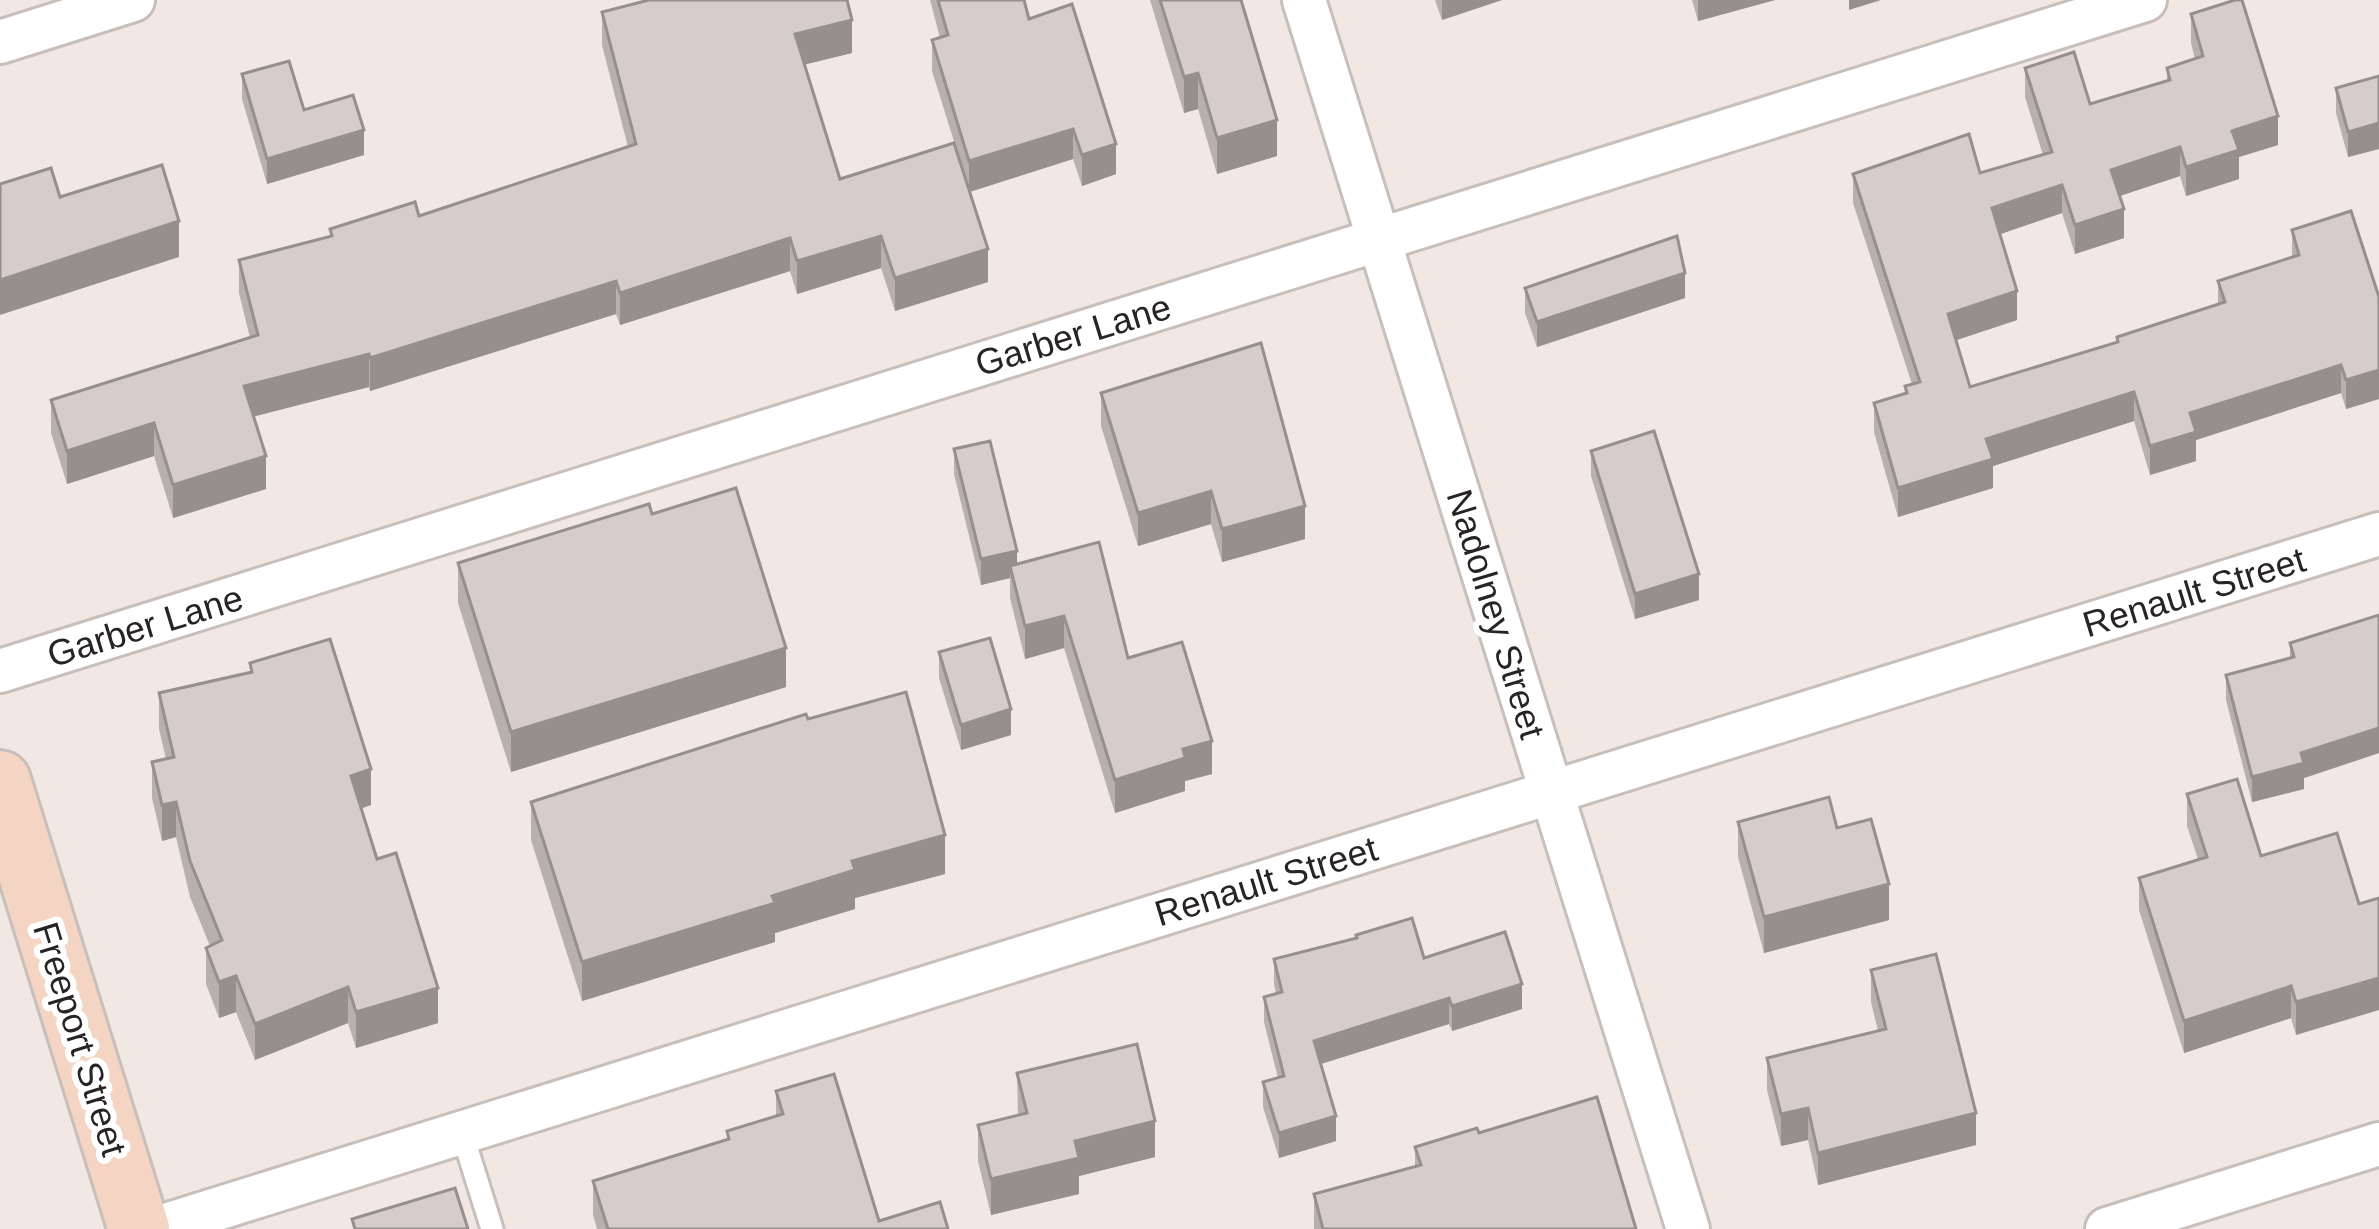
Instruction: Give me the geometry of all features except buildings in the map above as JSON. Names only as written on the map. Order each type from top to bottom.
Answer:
[{"type":"main road","name":"Freeport Street","points":[[0,781],[139,1229]]},
{"type":"street","points":[[0,42],[133,0]]},
{"type":"street","name":"Nadolney Street","points":[[1304,0],[1688,1229]]},
{"type":"street","name":"Garber Lane","points":[[0,671],[2145,0]]},
{"type":"street","name":"Renault Street","points":[[153,1229],[2379,534]]},
{"type":"street","points":[[2107,1229],[2379,1144]]},
{"type":"lane","points":[[462,1132],[492,1229]]}]
